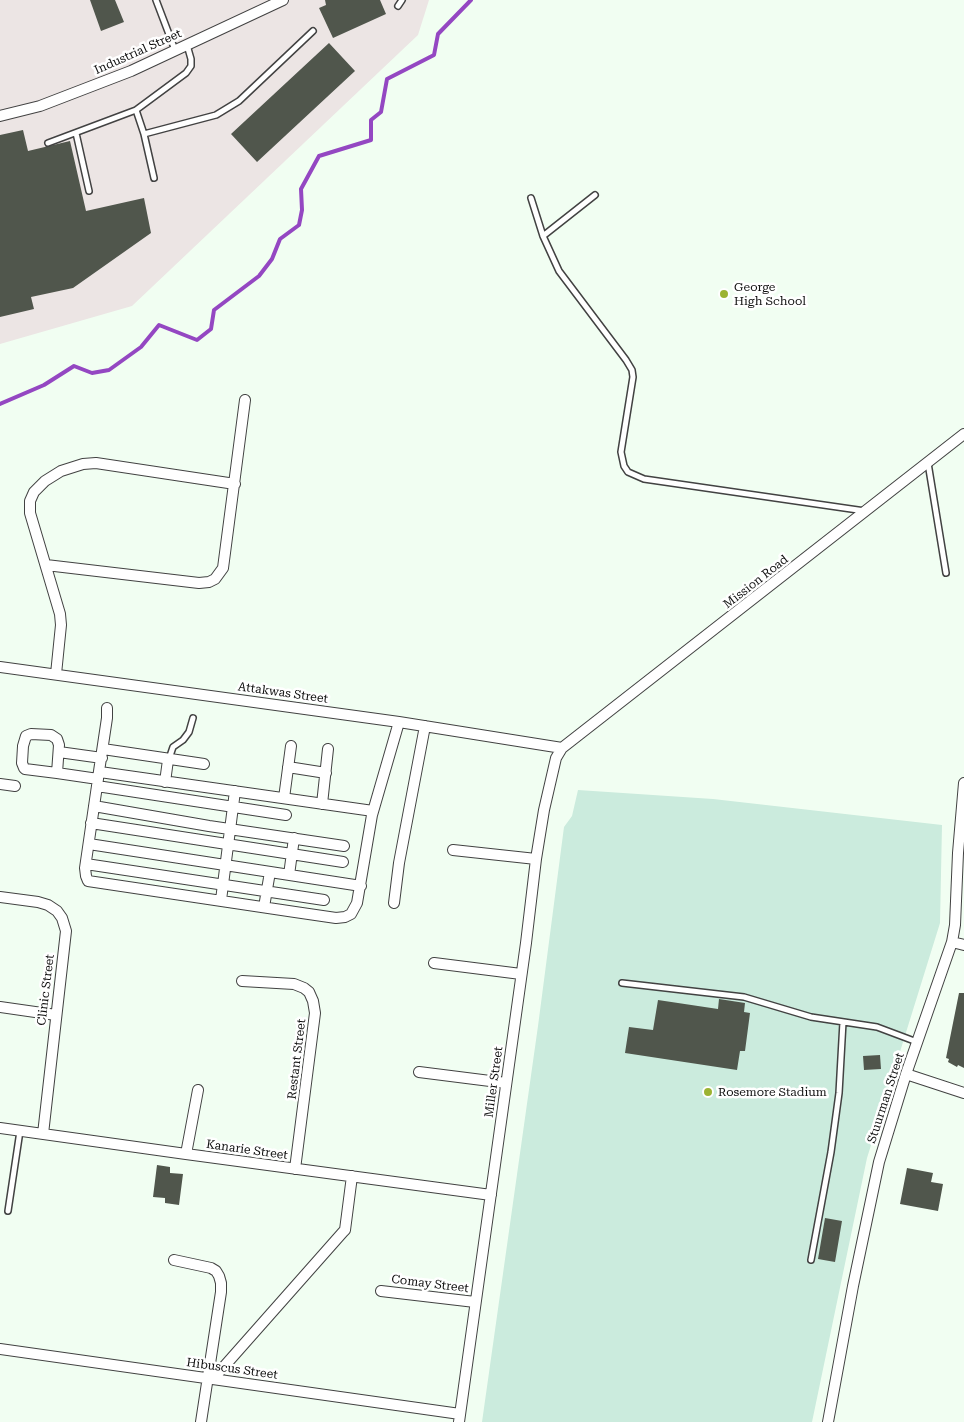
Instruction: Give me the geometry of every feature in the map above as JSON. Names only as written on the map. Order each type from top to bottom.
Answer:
[{"type":"street","name":"Industrial Street","points":[[0,116],[40,106],[131,71],[282,0]]},
{"type":"street","points":[[46,565],[199,583],[215,579],[223,568],[245,400]]},
{"type":"street","name":"Mission Road","points":[[562,748],[964,434]]},
{"type":"street","points":[[56,674],[61,625],[60,614],[30,513],[30,501],[34,492],[45,481],[61,471],[83,464],[96,463],[235,484]]},
{"type":"street","name":"Attakwas Street","points":[[0,667],[399,722],[562,748]]},
{"type":"street","points":[[106,708],[102,754],[88,844],[87,879],[94,882],[336,918],[345,917],[355,910],[361,886],[373,811],[399,722]]},
{"type":"street","points":[[394,904],[425,726]]},
{"type":"street","points":[[57,773],[60,745],[55,736],[31,734],[26,736],[22,763],[24,768],[57,773],[98,779],[286,815]]},
{"type":"street","points":[[284,798],[291,746]]},
{"type":"street","name":"Miller Street","points":[[460,1418],[536,859],[553,766],[562,748]]},
{"type":"street","points":[[322,804],[328,749]]},
{"type":"street","points":[[60,752],[204,764]]},
{"type":"street","points":[[165,782],[168,760]]},
{"type":"street","points":[[288,767],[326,773]]},
{"type":"street","points":[[98,779],[165,782],[373,811]]},
{"type":"street","name":"Stuurman Street","points":[[828,1422],[879,1162],[906,1074],[952,942],[964,783]]},
{"type":"street","points":[[0,784],[15,786]]},
{"type":"street","points":[[221,900],[235,791]]},
{"type":"street","points":[[94,806],[344,846]]},
{"type":"street","points":[[92,823],[343,862]]},
{"type":"street","points":[[289,874],[294,838]]},
{"type":"street","points":[[88,844],[361,886]]},
{"type":"street","points":[[453,850],[536,859]]},
{"type":"street","points":[[86,864],[324,900]]},
{"type":"street","points":[[264,907],[270,872]]},
{"type":"street","name":"Clinic Street","points":[[0,897],[48,905],[57,911],[66,931],[43,1134]]},
{"type":"street","points":[[952,942],[964,945]]},
{"type":"street","points":[[434,963],[521,974]]},
{"type":"street","name":"Restant Street","points":[[242,981],[294,984],[309,992],[313,1001],[315,1013],[295,1169]]},
{"type":"street","points":[[0,1007],[56,1015]]},
{"type":"street","points":[[419,1072],[506,1083]]},
{"type":"street","points":[[906,1074],[964,1093]]},
{"type":"street","points":[[186,1154],[198,1090]]},
{"type":"street","name":"Kanarie Street","points":[[0,1128],[491,1195]]},
{"type":"street","points":[[210,1378],[345,1230],[352,1176]]},
{"type":"street","points":[[174,1260],[211,1268],[219,1276],[221,1292],[210,1378],[200,1422]]},
{"type":"street","name":"Comay Street","points":[[382,1291],[475,1302]]},
{"type":"street","name":"Hibuscus Street","points":[[0,1350],[210,1378],[460,1418]]},
{"type":"lane","points":[[156,0],[175,50]]},
{"type":"lane","points":[[398,6],[402,0]]},
{"type":"lane","points":[[144,134],[206,119],[225,111],[239,101],[313,30]]},
{"type":"lane","points":[[48,143],[136,110],[186,73],[191,66],[187,45]]},
{"type":"lane","points":[[136,110],[144,134],[154,178]]},
{"type":"lane","points":[[76,132],[89,191]]},
{"type":"lane","points":[[543,236],[595,195]]},
{"type":"lane","points":[[531,198],[543,236],[559,271],[632,370],[633,377],[621,452],[624,466],[628,472],[644,479],[866,512]]},
{"type":"lane","points":[[928,462],[946,573]]},
{"type":"lane","points":[[168,760],[173,748],[189,732],[193,718]]},
{"type":"lane","points":[[622,983],[744,998],[811,1017],[877,1027],[917,1042]]},
{"type":"lane","points":[[811,1260],[831,1152],[839,1093],[843,1022]]},
{"type":"lane","points":[[8,1211],[20,1130]]},
{"type":"shaded area","points":[[0,0],[429,0],[418,35],[132,306],[0,344]]},
{"type":"green space","name":"Rosemore Stadium","points":[[578,790],[713,799],[942,825],[940,923],[867,1158],[812,1422],[482,1422],[564,827],[572,816]]},
{"type":"building","points":[[90,0],[115,0],[124,22],[101,31]]},
{"type":"building","points":[[325,0],[380,0],[386,14],[333,38],[319,8],[326,5]]},
{"type":"building","points":[[329,43],[355,71],[257,162],[231,134]]},
{"type":"building","points":[[23,130],[28,151],[70,141],[86,211],[144,198],[151,233],[73,288],[31,297],[34,309],[0,317],[0,135]]},
{"type":"building","points":[[959,993],[964,993],[964,1068],[958,1065],[957,1067],[948,1062],[949,1059],[946,1058]]},
{"type":"building","points":[[719,999],[745,1003],[744,1012],[750,1013],[745,1051],[740,1051],[737,1070],[625,1053],[629,1027],[653,1030],[658,1000],[718,1009]]},
{"type":"building","points":[[880,1055],[881,1069],[864,1070],[863,1056]]},
{"type":"building","points":[[157,1165],[170,1167],[170,1173],[183,1174],[179,1205],[165,1203],[165,1198],[153,1197]]},
{"type":"building","points":[[907,1168],[933,1173],[931,1182],[943,1184],[938,1211],[900,1204]]},
{"type":"building","points":[[825,1218],[842,1221],[835,1262],[818,1259]]},
{"type":"waterway","points":[[0,404],[44,385],[74,366],[92,373],[109,370],[141,347],[159,325],[197,340],[211,329],[214,310],[259,276],[272,259],[280,239],[299,225],[302,210],[301,189],[319,156],[371,140],[371,120],[381,112],[387,79],[434,55],[438,34],[471,0]]},
{"type":"place","name":"George High School","points":[[724,294]]},
{"type":"place","name":"Rosemore Stadium","points":[[708,1092]]}]
